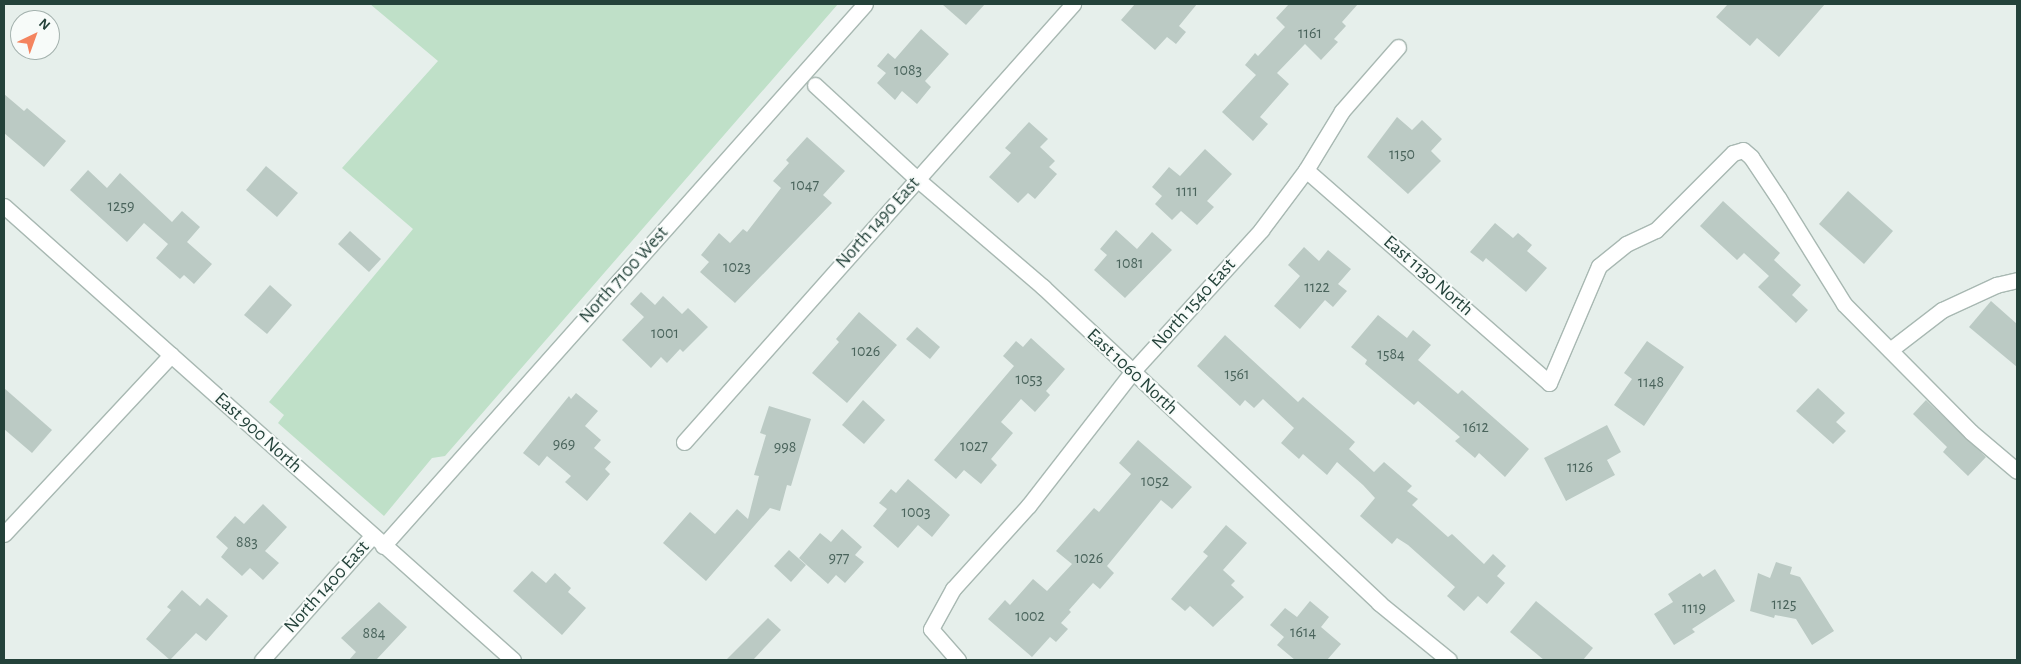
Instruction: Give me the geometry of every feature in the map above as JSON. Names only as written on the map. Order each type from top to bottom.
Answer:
[{"type":"street","name":"North 7100 West","points":[[378,541],[865,4]]},
{"type":"street","name":"North 1490 East","points":[[684,442],[1073,4]]},
{"type":"street","name":"North 1540 East","points":[[958,660],[930,629],[953,589],[1029,505],[1132,372],[1261,230],[1306,170],[1342,111],[1398,47]]},
{"type":"street","name":"East 1060 North","points":[[815,85],[917,179],[1043,287],[1379,603],[1449,660]]},
{"type":"street","name":"East 1130 North","points":[[1306,170],[1549,383],[1600,266],[1626,244],[1656,230],[1733,153],[1743,150],[1752,157],[1844,304],[1890,350]]},
{"type":"street","name":"East 900 North","points":[[4,206],[513,660]]},
{"type":"street","points":[[2017,280],[1996,285],[1942,310],[1890,350],[1971,432],[2017,471]]},
{"type":"street","points":[[4,534],[171,355]]},
{"type":"street","name":"North 1400 East","points":[[262,660],[378,541]]},
{"type":"green space","points":[[370,4],[838,4],[445,456],[432,458],[384,516],[278,423],[284,415],[269,402],[413,229],[342,168],[438,61]]},
{"type":"building","points":[[942,4],[985,4],[966,25]]},
{"type":"building","points":[[1135,4],[1197,4],[1179,26],[1186,32],[1176,44],[1167,37],[1155,50],[1121,20]]},
{"type":"building","points":[[1289,4],[1358,4],[1342,22],[1346,26],[1334,39],[1338,42],[1321,60],[1305,44],[1277,73],[1289,84],[1260,117],[1268,124],[1253,141],[1222,112],[1256,75],[1245,65],[1255,53],[1258,56],[1285,27],[1276,18]]},
{"type":"building","points":[[1728,4],[1825,4],[1779,57],[1757,38],[1750,46],[1716,17]]},
{"type":"building","points":[[921,29],[949,54],[925,81],[931,87],[917,104],[902,91],[895,100],[877,83],[886,73],[877,66],[888,53],[895,59]]},
{"type":"building","points":[[4,94],[24,111],[27,108],[66,141],[44,167],[4,133]]},
{"type":"building","points":[[1397,117],[1412,130],[1422,120],[1442,139],[1431,151],[1441,161],[1408,194],[1367,157]]},
{"type":"building","points":[[1029,122],[1048,139],[1040,147],[1055,161],[1049,167],[1057,174],[1035,199],[1028,193],[1018,203],[989,177],[1011,153],[1005,148]]},
{"type":"building","points":[[807,137],[845,171],[823,195],[832,203],[735,303],[700,272],[709,262],[701,255],[719,233],[730,243],[743,229],[747,232],[781,188],[773,181],[789,163],[786,160]]},
{"type":"building","points":[[1205,149],[1232,174],[1207,201],[1214,207],[1197,225],[1181,211],[1172,220],[1155,204],[1162,196],[1152,187],[1169,167],[1180,176]]},
{"type":"building","points":[[266,166],[298,193],[277,217],[246,190]]},
{"type":"building","points":[[88,170],[107,188],[120,173],[172,222],[182,211],[200,227],[187,242],[212,264],[194,284],[184,275],[180,279],[156,258],[168,244],[144,223],[127,242],[70,190]]},
{"type":"building","points":[[1848,191],[1893,231],[1864,264],[1819,224]]},
{"type":"building","points":[[1723,201],[1780,253],[1774,260],[1801,285],[1792,295],[1808,310],[1796,323],[1758,287],[1769,276],[1744,253],[1737,260],[1700,226]]},
{"type":"building","points":[[1495,223],[1513,238],[1518,233],[1532,245],[1527,251],[1547,268],[1526,292],[1486,258],[1483,262],[1470,252]]},
{"type":"building","points":[[1116,230],[1137,249],[1152,232],[1172,250],[1125,298],[1094,270],[1107,255],[1100,249]]},
{"type":"building","points":[[350,231],[381,259],[369,272],[338,244]]},
{"type":"building","points":[[1304,247],[1319,261],[1328,250],[1351,269],[1338,284],[1347,291],[1333,307],[1325,300],[1300,329],[1274,306],[1300,276],[1288,265]]},
{"type":"building","points":[[270,285],[292,305],[267,334],[244,315]]},
{"type":"building","points":[[641,292],[655,305],[663,296],[682,314],[688,308],[708,327],[683,352],[680,349],[667,363],[661,357],[651,368],[622,340],[644,317],[630,304]]},
{"type":"building","points":[[1991,301],[2017,324],[2017,367],[1969,327]]},
{"type":"building","points":[[859,312],[897,345],[847,403],[812,373],[839,342],[836,339]]},
{"type":"building","points":[[1378,315],[1407,338],[1413,330],[1431,345],[1418,360],[1458,394],[1462,390],[1529,449],[1505,477],[1479,453],[1475,458],[1455,441],[1460,437],[1418,401],[1414,405],[1365,364],[1367,360],[1351,347]]},
{"type":"building","points":[[917,327],[940,347],[930,359],[906,339]]},
{"type":"building","points":[[1225,335],[1298,402],[1303,397],[1355,442],[1349,449],[1374,472],[1384,462],[1412,486],[1407,491],[1418,499],[1412,505],[1448,537],[1452,534],[1484,564],[1493,554],[1506,566],[1497,576],[1505,583],[1487,604],[1478,596],[1464,611],[1447,596],[1455,587],[1408,545],[1397,538],[1392,544],[1360,516],[1375,498],[1363,485],[1337,462],[1327,475],[1303,454],[1299,459],[1281,443],[1294,428],[1263,399],[1254,408],[1245,400],[1240,406],[1197,366]]},
{"type":"building","points":[[1031,338],[1065,369],[1046,391],[1050,395],[1035,412],[1021,399],[1001,422],[1013,433],[991,459],[997,465],[981,484],[964,470],[956,479],[934,460],[1014,366],[1003,356],[1016,341],[1023,347]]},
{"type":"building","points":[[1647,341],[1684,367],[1644,426],[1614,405],[1632,379],[1624,373]]},
{"type":"building","points":[[4,388],[52,430],[32,453],[4,429]]},
{"type":"building","points":[[1818,388],[1845,413],[1836,422],[1846,431],[1833,444],[1796,411]]},
{"type":"building","points":[[576,393],[598,411],[585,426],[601,440],[594,448],[611,462],[605,469],[610,474],[587,501],[565,482],[571,476],[547,456],[539,466],[523,453],[569,396],[571,399]]},
{"type":"building","points":[[863,400],[885,420],[864,444],[842,425]]},
{"type":"building","points":[[1926,400],[1986,457],[1968,476],[1943,452],[1947,447],[1913,414]]},
{"type":"building","points":[[769,406],[811,419],[791,486],[787,485],[780,511],[770,508],[706,581],[663,543],[690,512],[715,534],[737,509],[748,519],[759,476],[754,475],[766,435],[760,433]]},
{"type":"building","points":[[1607,425],[1621,452],[1607,460],[1615,475],[1566,501],[1544,458]]},
{"type":"building","points":[[1138,440],[1192,487],[1172,509],[1161,500],[1107,566],[1114,573],[1100,589],[1093,583],[1069,610],[1071,612],[1061,623],[1068,629],[1056,642],[1050,637],[1032,657],[988,619],[1005,600],[1010,605],[1033,579],[1047,591],[1072,564],[1056,551],[1094,508],[1099,512],[1131,474],[1119,463]]},
{"type":"building","points":[[908,479],[950,515],[932,537],[918,525],[898,548],[873,526],[887,509],[879,503],[891,489],[896,493]]},
{"type":"building","points":[[263,504],[287,527],[265,551],[279,563],[263,580],[250,568],[242,576],[221,557],[228,548],[216,537],[235,516],[244,524]]},
{"type":"building","points":[[1226,525],[1247,543],[1223,570],[1235,581],[1231,585],[1244,597],[1213,627],[1190,606],[1185,611],[1171,599],[1208,556],[1203,552]]},
{"type":"building","points":[[842,529],[862,547],[855,555],[864,562],[845,583],[836,575],[828,584],[799,558],[820,533],[831,542]]},
{"type":"building","points":[[789,550],[806,565],[791,582],[774,566]]},
{"type":"building","points":[[1776,562],[1792,567],[1790,574],[1800,577],[1834,631],[1812,645],[1796,619],[1775,615],[1774,618],[1750,611],[1758,573],[1770,578]]},
{"type":"building","points":[[1715,569],[1735,601],[1692,629],[1695,632],[1674,645],[1654,614],[1673,602],[1668,594],[1700,573],[1703,577]]},
{"type":"building","points":[[532,571],[546,583],[555,573],[571,588],[568,592],[586,608],[562,635],[513,591]]},
{"type":"building","points":[[182,590],[200,606],[207,598],[228,616],[206,641],[196,633],[170,660],[146,639],[171,610],[167,607]]},
{"type":"building","points":[[1310,601],[1329,617],[1321,627],[1341,644],[1327,660],[1295,660],[1277,645],[1284,637],[1270,625],[1285,608],[1297,617]]},
{"type":"building","points":[[1536,601],[1593,648],[1583,660],[1544,660],[1510,632]]},
{"type":"building","points":[[379,602],[407,627],[376,660],[349,660],[356,652],[341,638]]},
{"type":"building","points":[[768,618],[781,630],[753,660],[726,660]]}]
